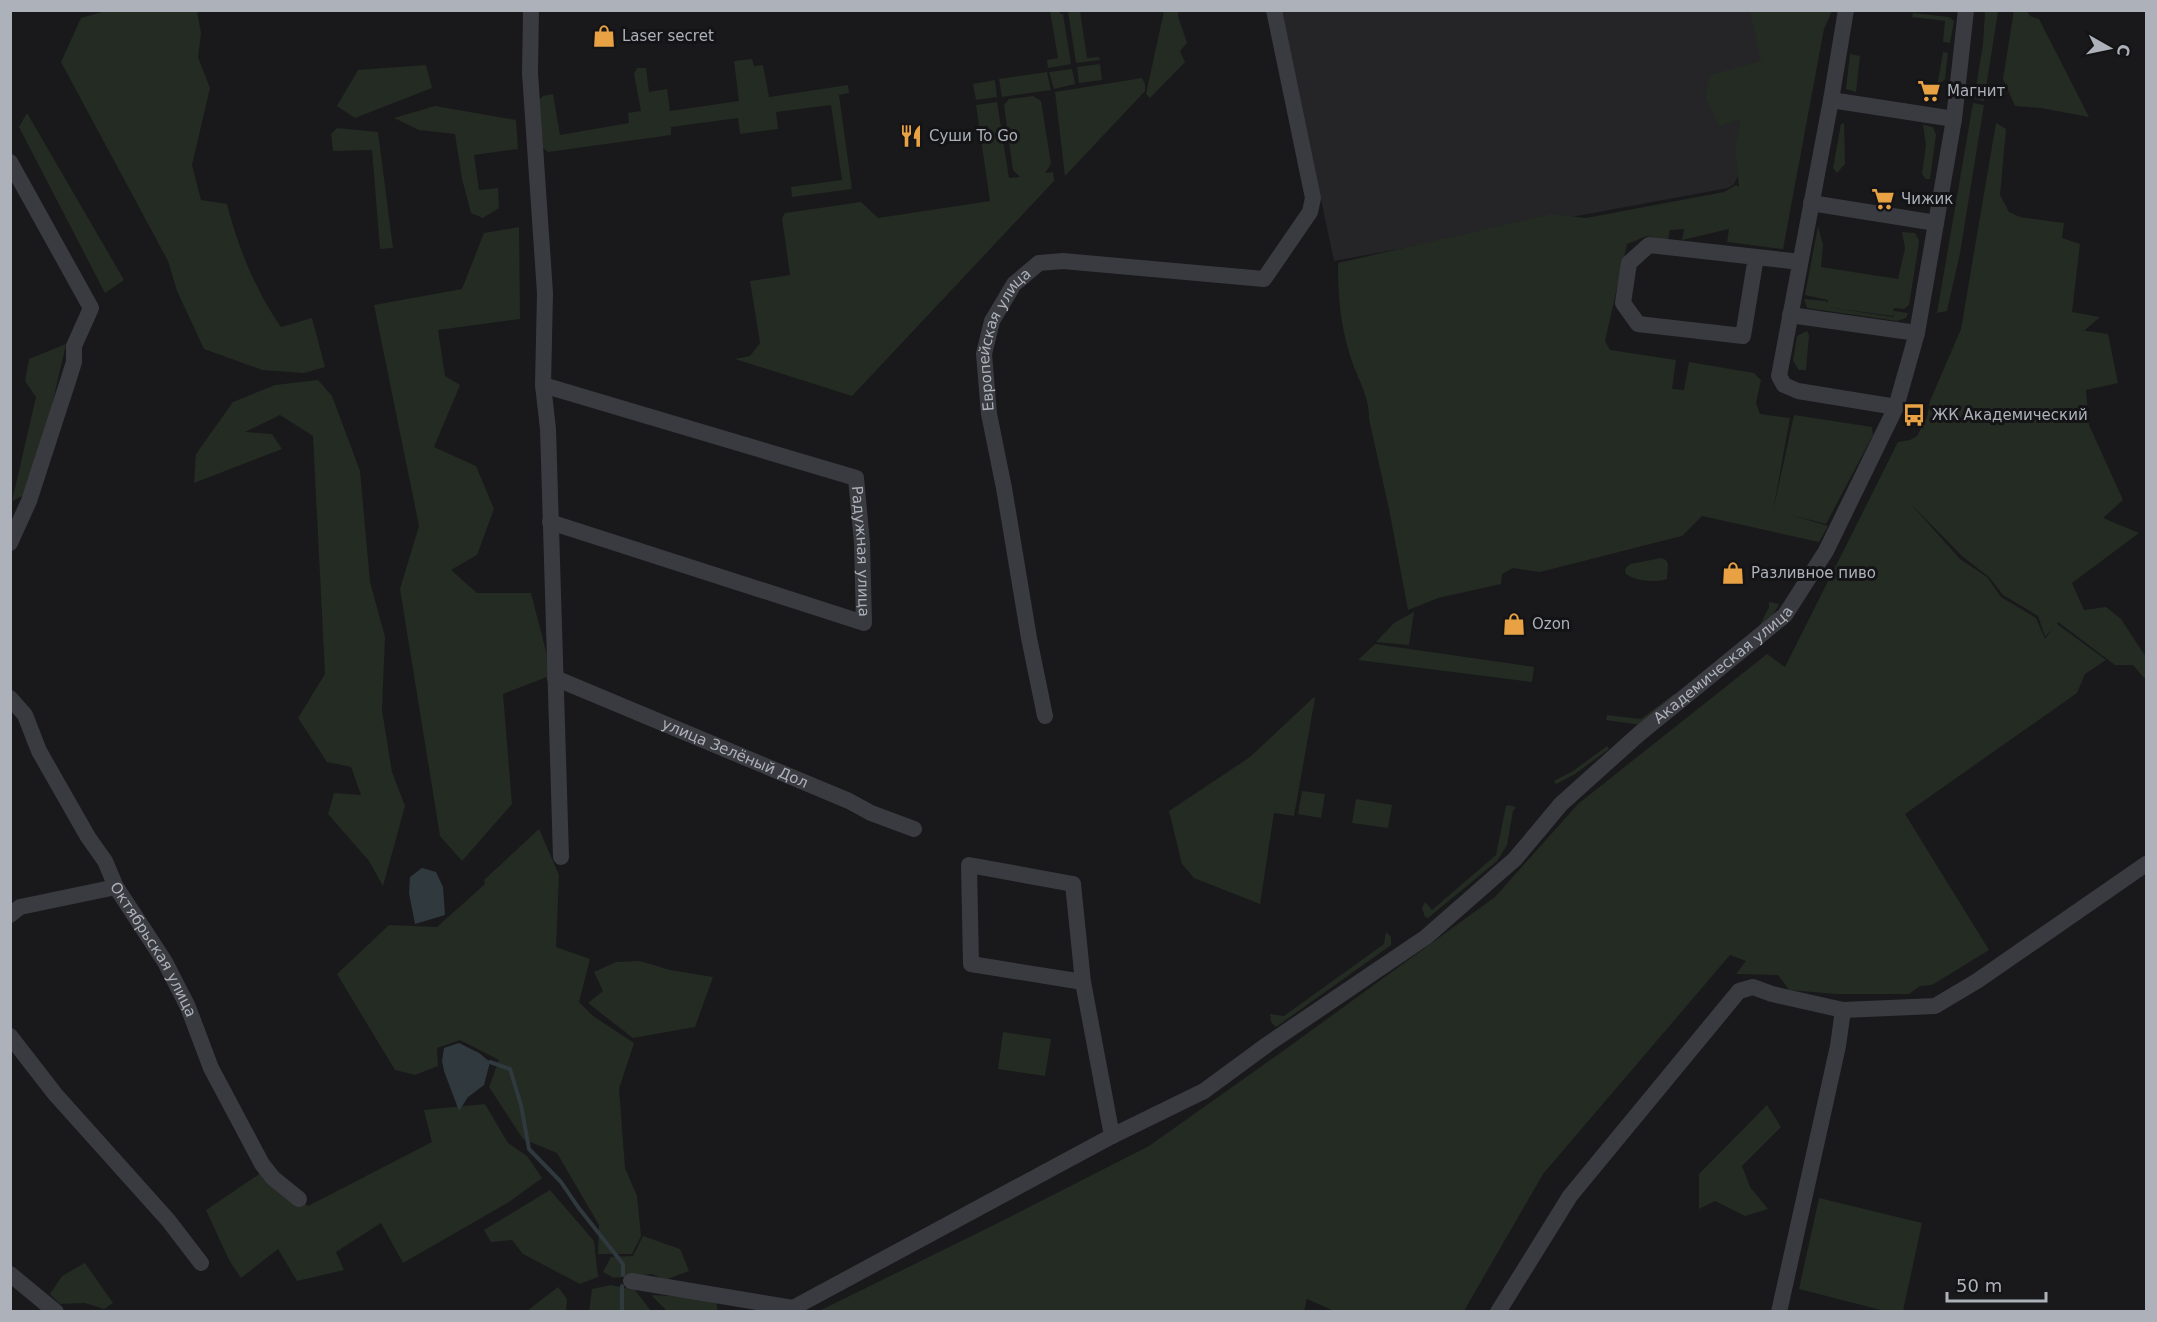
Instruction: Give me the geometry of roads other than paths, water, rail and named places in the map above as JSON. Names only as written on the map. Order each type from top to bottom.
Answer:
[{"type":"street","points":[[531,10],[530,73],[545,293],[543,385],[548,429],[561,857]]},
{"type":"street","name":"Европейская улица","points":[[1046,716],[1029,638],[989,414],[984,354],[992,321],[1014,284],[1039,263],[1064,261],[1264,279],[1310,212],[1313,198],[1274,10]]},
{"type":"street","points":[[1846,10],[1779,376],[1784,386],[1798,391],[1896,406]]},
{"type":"street","name":"Академическая улица","points":[[793,1310],[1112,1136],[1204,1091],[1268,1044],[1426,937],[1515,859],[1561,804],[1640,734],[1785,615],[1826,551],[1896,406],[1917,333],[1954,118],[1966,10]]},
{"type":"street","points":[[1831,100],[1954,118]]},
{"type":"street","points":[[10,162],[91,308],[74,346],[74,362],[29,501],[10,543]]},
{"type":"street","points":[[1811,203],[1936,223]]},
{"type":"street","points":[[1756,257],[1743,336],[1638,324],[1623,303],[1629,263],[1649,245],[1756,257],[1800,262]]},
{"type":"street","points":[[1790,315],[1917,333]]},
{"type":"street","name":"Радужная улица","points":[[543,385],[856,478],[864,623],[550,522]]},
{"type":"street","name":"улица Зелёный Дол","points":[[555,678],[849,801],[871,813],[914,829]]},
{"type":"street","name":"Октябрьская улица","points":[[10,698],[25,715],[39,751],[88,837],[105,861],[116,887],[165,962],[188,1007],[211,1068],[262,1164],[273,1178],[299,1199]]},
{"type":"street","points":[[1498,1311],[1570,1196],[1739,991],[1753,987],[1772,994],[1843,1010],[1935,1006],[1977,981],[2146,864]]},
{"type":"street","points":[[1083,982],[971,964],[969,866],[1073,884],[1083,982],[1112,1136]]},
{"type":"street","points":[[10,915],[20,906],[116,887]]},
{"type":"street","points":[[1779,1311],[1838,1046],[1843,1010]]},
{"type":"street","points":[[10,1036],[55,1094],[168,1220],[201,1263]]},
{"type":"street","points":[[10,1274],[56,1311]]},
{"type":"street","points":[[631,1281],[793,1310]]},
{"type":"waterway","points":[[490,1062],[510,1069],[521,1105],[529,1149],[561,1182],[623,1264],[623,1275]]},
{"type":"waterway","points":[[622,1286],[622,1312]]},
{"type":"place","name":"Laser secret","points":[[604,36]]},
{"type":"place","name":"Магнит","points":[[1929,91]]},
{"type":"place","name":"Суши To Go","points":[[911,136]]},
{"type":"place","name":"Чижик","points":[[1883,199]]},
{"type":"place","name":"ЖК Академический","points":[[1914,415]]},
{"type":"place","name":"Разливное пиво","points":[[1733,573]]},
{"type":"place","name":"Ozon","points":[[1514,624]]}]
